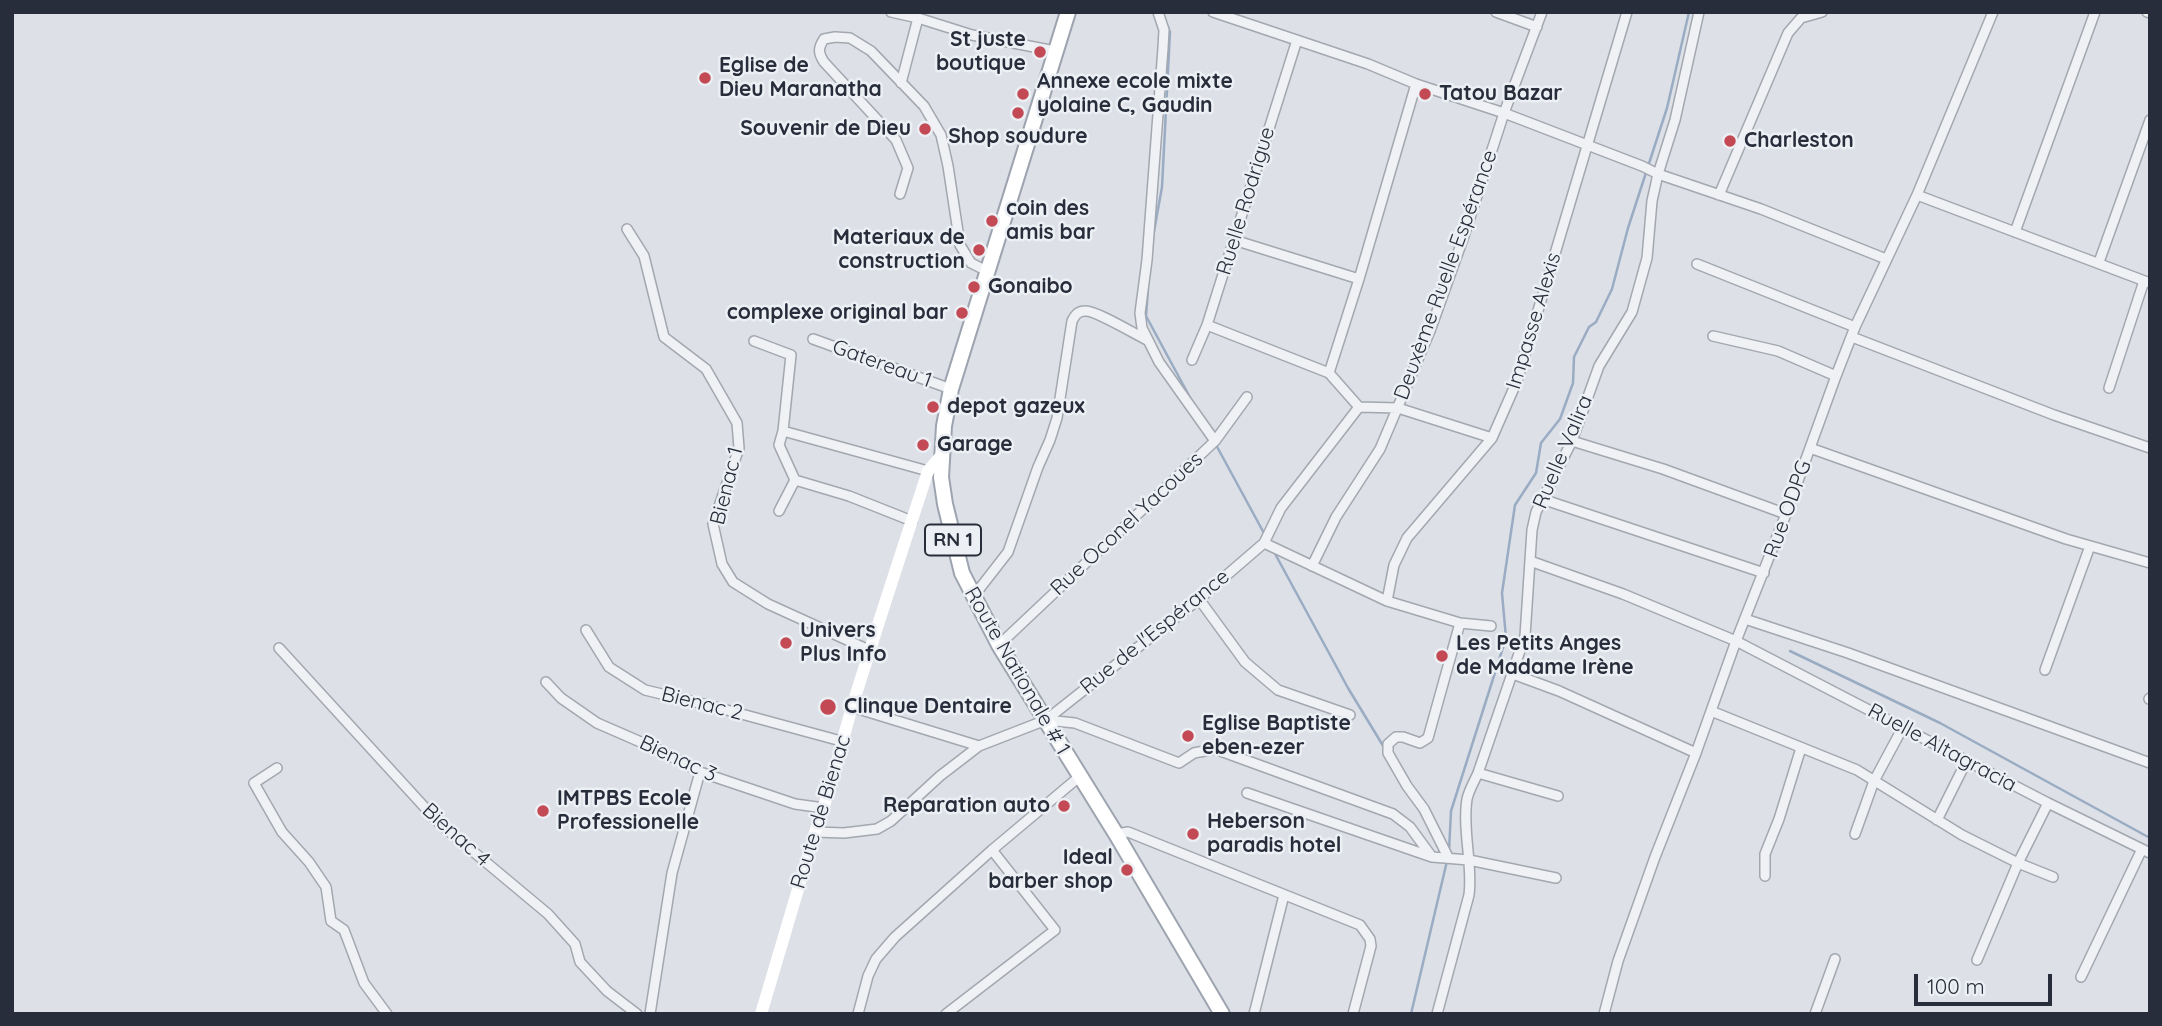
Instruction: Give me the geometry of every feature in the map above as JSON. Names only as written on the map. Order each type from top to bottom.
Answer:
[{"type":"main road","name":"Route Nationale # 1","points":[[1068,12],[951,389],[942,455],[941,477],[945,504],[962,573],[972,597],[1222,1014]]},
{"type":"main road","name":"Route de Bienac","points":[[761,1014],[869,650],[928,471],[942,455]]},
{"type":"street","points":[[891,12],[972,35],[1055,51]]},
{"type":"street","points":[[1158,12],[1164,30],[1163,48],[1147,260],[1140,313],[1142,328],[1159,362],[1215,441]]},
{"type":"street","points":[[1213,12],[1504,113],[1886,260]]},
{"type":"street","points":[[1496,12],[1537,27]]},
{"type":"street","name":"Deuxème Ruelle Espérance","points":[[1312,566],[1336,517],[1380,449],[1398,408],[1443,296],[1504,113],[1542,12]]},
{"type":"street","name":"Impasse Alexis","points":[[1387,601],[1394,565],[1407,538],[1492,438],[1517,381],[1627,12]]},
{"type":"street","name":"Ruelle Valira","points":[[1437,1014],[1469,895],[1471,878],[1466,810],[1468,795],[1525,636],[1532,530],[1536,512],[1572,441],[1599,366],[1633,312],[1647,258],[1652,201],[1675,120],[1699,12]]},
{"type":"street","points":[[1719,195],[1788,33],[1801,18],[1822,12]]},
{"type":"street","name":"Rue ODPG","points":[[1604,1014],[1618,961],[1655,857],[1853,332],[1917,195],[1993,12]]},
{"type":"street","points":[[2015,232],[2095,12]]},
{"type":"street","points":[[901,83],[918,18]]},
{"type":"street","points":[[900,194],[908,168],[896,140],[819,55],[819,46],[824,39],[850,38],[871,51],[924,106],[941,135],[957,212],[960,245],[971,263],[987,271]]},
{"type":"street","name":"Ruelle Rodrigue","points":[[1192,360],[1207,325],[1297,40]]},
{"type":"street","points":[[1329,373],[1416,84]]},
{"type":"street","points":[[2099,262],[2150,120]]},
{"type":"street","points":[[1917,195],[2147,282],[2109,388]]},
{"type":"street","name":"Bienac 1","points":[[627,229],[644,256],[664,337],[706,369],[737,423],[739,448],[713,524],[722,564],[733,582],[768,604],[869,650]]},
{"type":"street","points":[[1234,240],[1359,279]]},
{"type":"street","points":[[1697,264],[2042,411],[2150,448]]},
{"type":"street","points":[[972,597],[1008,552],[1050,440],[1057,418],[1075,315],[1081,311],[1092,312],[1147,340]]},
{"type":"street","points":[[1207,325],[1329,373],[1359,407],[1398,408],[1492,438]]},
{"type":"street","points":[[1713,336],[1778,351],[1836,376]]},
{"type":"street","name":"Gatereau 1","points":[[813,339],[951,389]]},
{"type":"street","points":[[754,341],[791,355],[783,431],[779,445],[795,480],[849,496],[912,521]]},
{"type":"street","name":"Rue Oconel Yacoues","points":[[999,645],[1215,441],[1247,397]]},
{"type":"street","points":[[1359,407],[1281,508],[1264,543],[1387,601],[1460,623],[1491,626]]},
{"type":"street","points":[[783,431],[928,471]]},
{"type":"street","points":[[1572,441],[1663,469],[1786,514]]},
{"type":"street","points":[[1810,448],[2090,546],[2150,563]]},
{"type":"street","points":[[779,511],[795,480]]},
{"type":"street","points":[[1542,499],[1764,573]]},
{"type":"street","name":"Rue de l'Espérance","points":[[1046,720],[1199,599],[1264,543]]},
{"type":"street","points":[[2045,670],[2090,546]]},
{"type":"street","name":"Ruelle Altagracia","points":[[1530,561],[1623,594],[1736,641],[2146,851]]},
{"type":"street","points":[[1199,599],[1245,662],[1278,690],[1350,715]]},
{"type":"street","points":[[1745,619],[1848,653],[2150,763]]},
{"type":"street","points":[[1448,857],[1424,809],[1390,758],[1387,748],[1396,737],[1420,743],[1428,738],[1460,623]]},
{"type":"street","name":"Bienac 2","points":[[586,630],[609,667],[645,690],[841,741]]},
{"type":"street","name":"Bienac 4","points":[[279,648],[439,823],[548,914],[575,944],[580,962],[607,991],[637,1014]]},
{"type":"street","points":[[1513,674],[1559,691],[1696,753]]},
{"type":"street","name":"Bienac 3","points":[[546,682],[561,698],[597,723],[659,750],[700,772],[795,804],[824,808]]},
{"type":"street","points":[[852,707],[979,746]]},
{"type":"street","points":[[1711,711],[1857,770],[1962,835],[2053,877]]},
{"type":"street","points":[[815,832],[844,833],[877,829],[891,821],[979,746],[1046,720],[1075,723],[1179,763],[1204,749],[1215,749],[1393,814],[1410,827],[1432,857]]},
{"type":"street","points":[[1856,834],[1874,781],[1903,727]]},
{"type":"street","points":[[1765,876],[1765,854],[1801,748]]},
{"type":"street","points":[[1937,820],[1966,760]]},
{"type":"street","points":[[277,768],[254,783],[282,832],[309,862],[326,887],[331,921],[344,930],[364,983],[387,1014]]},
{"type":"street","points":[[650,1014],[672,873],[700,772]]},
{"type":"street","points":[[1478,773],[1558,796]]},
{"type":"street","points":[[858,1014],[865,985],[876,959],[895,937],[992,850],[1079,778]]},
{"type":"street","points":[[1247,793],[1432,857],[1469,860],[1556,878]]},
{"type":"street","points":[[1977,960],[2018,863],[2048,803]]},
{"type":"street","points":[[1116,834],[1128,831],[1360,926],[1370,939],[1371,946],[1353,1014]]},
{"type":"street","points":[[946,1014],[1055,930],[992,850]]},
{"type":"street","points":[[2081,976],[2146,851]]},
{"type":"street","points":[[1254,1014],[1284,895]]},
{"type":"street","points":[[1815,1014],[1835,959]]},
{"type":"waterway","points":[[1449,851],[1451,811],[1506,638],[1502,593],[1515,505],[1536,473],[1541,443],[1560,419],[1573,383],[1574,357],[1589,327],[1596,322],[1612,289],[1628,228],[1667,108],[1689,12]]},
{"type":"waterway","points":[[1153,237],[1162,187],[1170,32],[1167,25]]},
{"type":"waterway","points":[[1148,289],[1146,316],[1193,403]]},
{"type":"waterway","points":[[1215,443],[1265,535]]},
{"type":"waterway","points":[[1273,550],[1348,688],[1385,749]]},
{"type":"waterway","points":[[1790,651],[1940,723],[2150,838]]},
{"type":"waterway","points":[[1411,1014],[1447,861]]},
{"type":"place","name":"St juste boutique","points":[[1040,52]]},
{"type":"place","name":"Eglise de Dieu Maranatha","points":[[705,78]]},
{"type":"place","name":"Annexe ecole mixte yolaine C, Gaudin","points":[[1023,94]]},
{"type":"place","name":"Tatou Bazar","points":[[1425,94]]},
{"type":"place","name":"Shop soudure","points":[[1018,113]]},
{"type":"place","name":"Souvenir de Dieu","points":[[925,129]]},
{"type":"place","name":"Charleston","points":[[1730,141]]},
{"type":"place","name":"coin des amis bar","points":[[992,221]]},
{"type":"place","name":"Materiaux de construction","points":[[979,250]]},
{"type":"place","name":"Gonaibo","points":[[974,287]]},
{"type":"place","name":"complexe original bar","points":[[962,313]]},
{"type":"place","name":"depot gazeux","points":[[933,407]]},
{"type":"place","name":"Garage","points":[[923,445]]},
{"type":"place","name":"Univers Plus Info","points":[[786,643]]},
{"type":"place","name":"Les Petits Anges de Madame Irène","points":[[1442,656]]},
{"type":"place","name":"Clinque Dentaire","points":[[828,707]]},
{"type":"place","name":"Eglise Baptiste eben-ezer","points":[[1188,736]]},
{"type":"place","name":"Reparation auto","points":[[1064,806]]},
{"type":"place","name":"IMTPBS Ecole Professionelle","points":[[543,811]]},
{"type":"place","name":"Heberson paradis hotel","points":[[1193,834]]},
{"type":"place","name":"Ideal barber shop","points":[[1127,870]]}]
